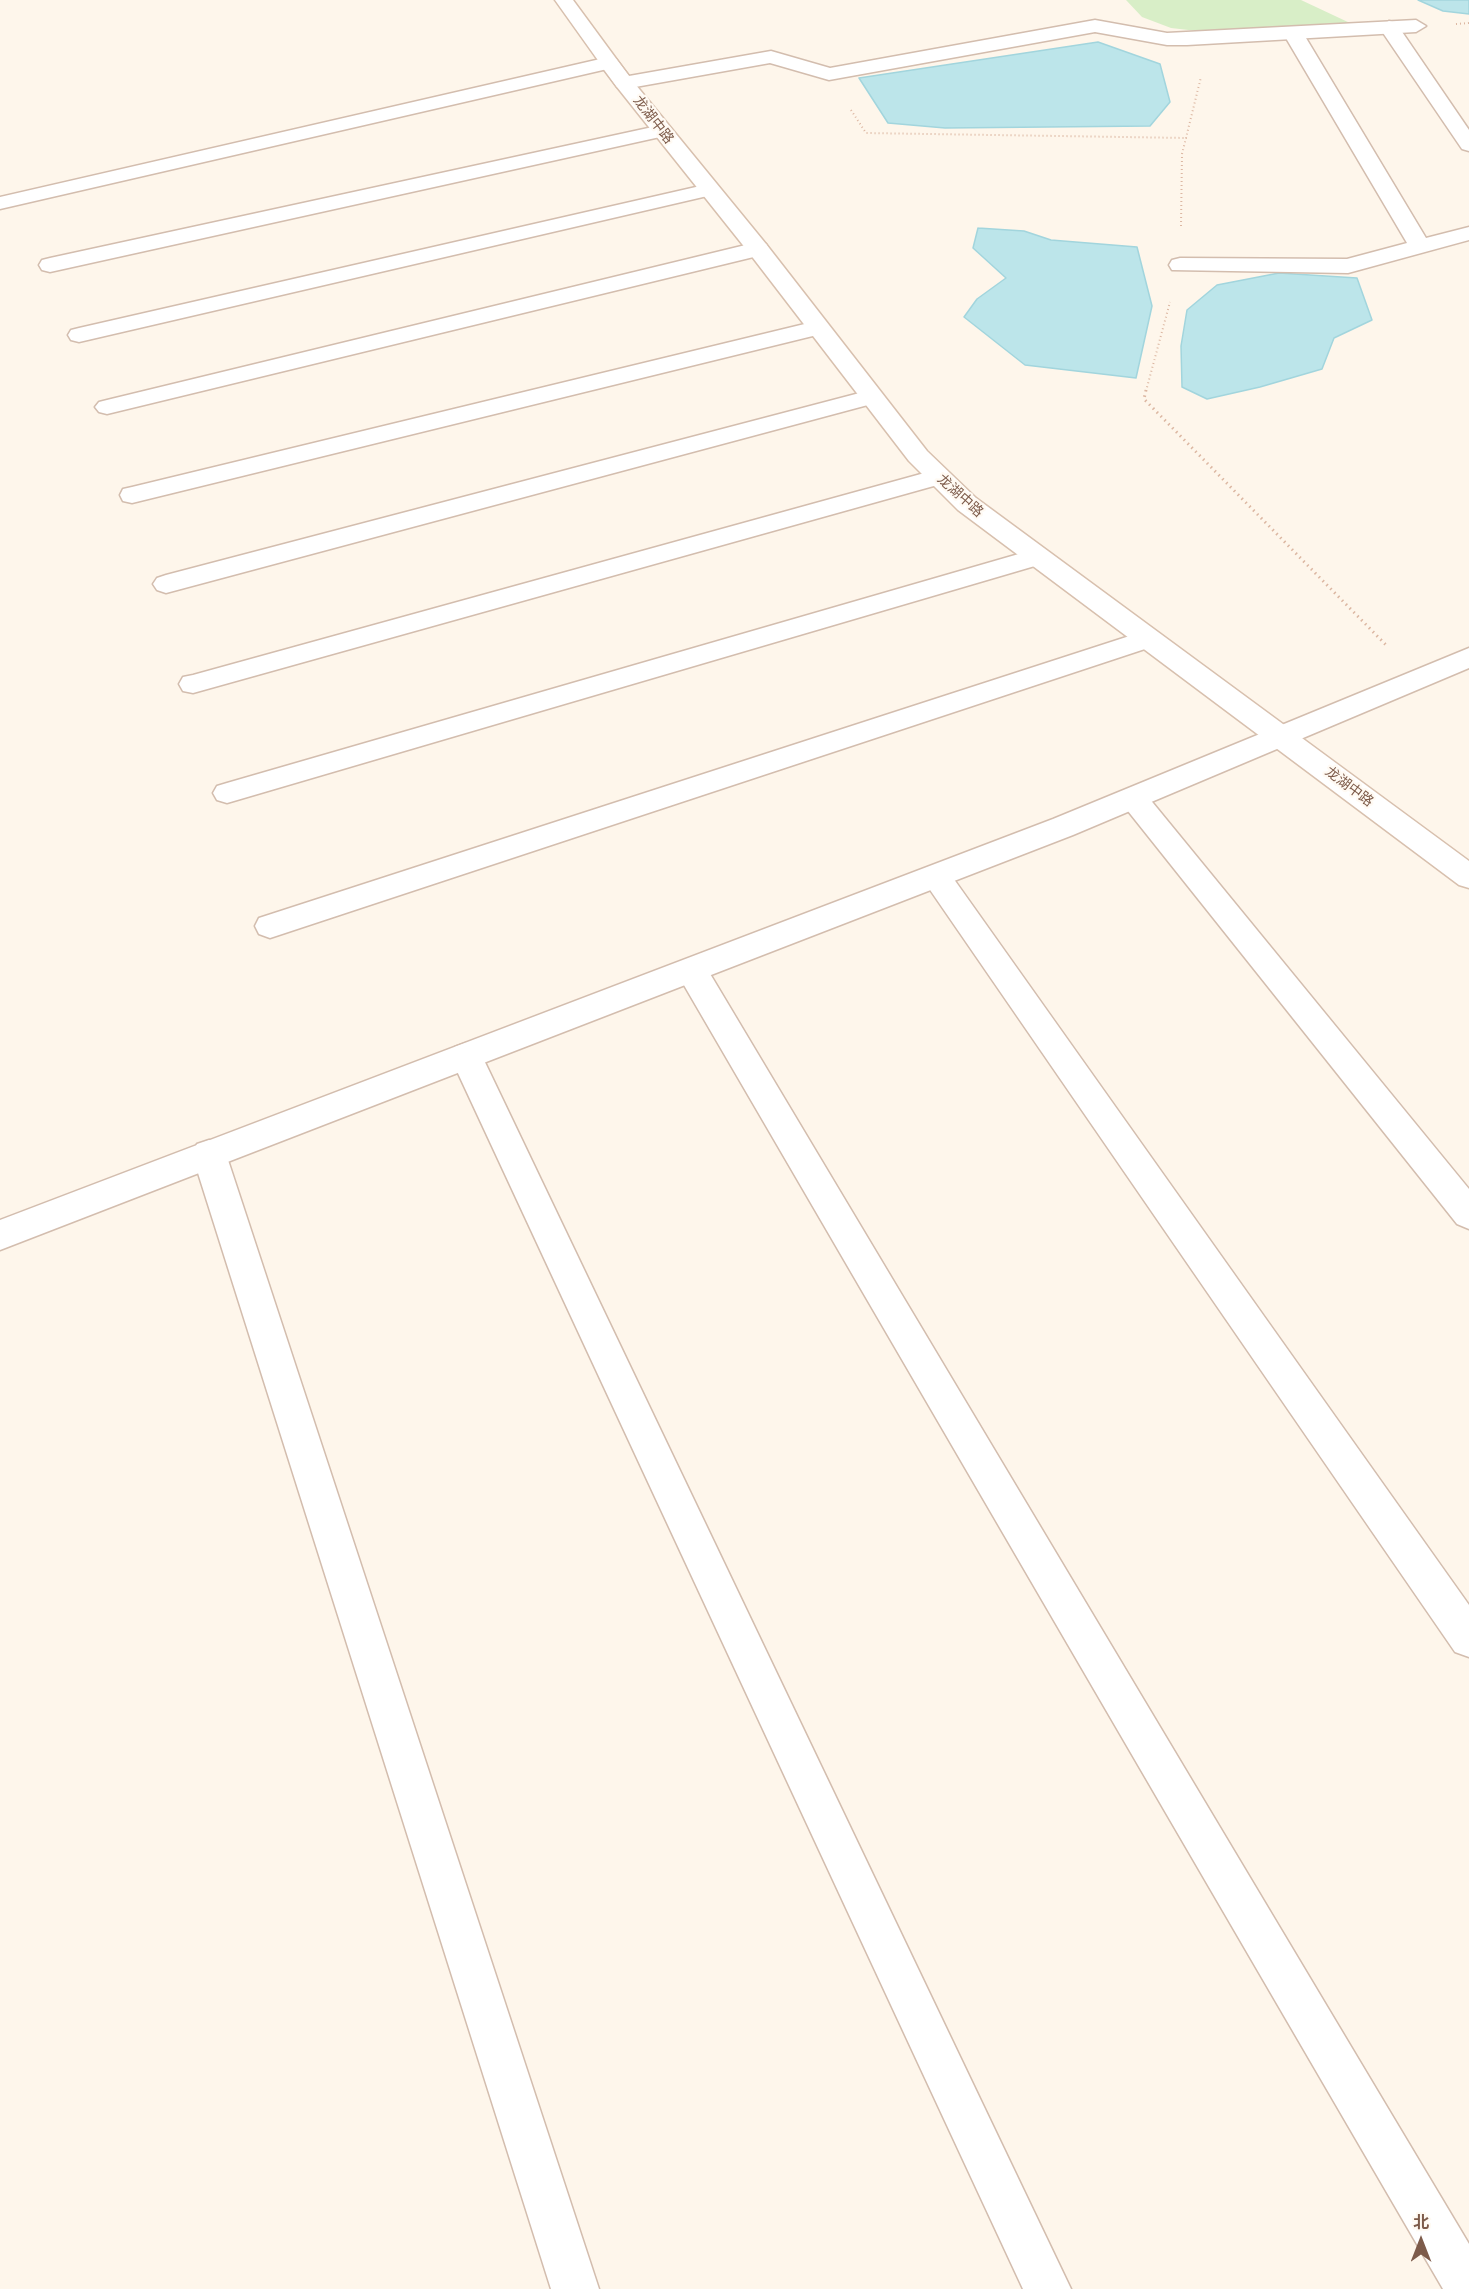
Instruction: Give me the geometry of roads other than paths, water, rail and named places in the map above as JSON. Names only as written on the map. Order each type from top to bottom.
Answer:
[{"type":"street","points":[[0,203],[609,63],[564,0]]},
{"type":"street","points":[[624,83],[771,57],[829,74],[1095,26],[1167,39],[1187,39],[1416,26]]},
{"type":"street","points":[[1389,27],[1469,145]]},
{"type":"street","points":[[1293,33],[1420,246]]},
{"type":"street","name":"龙湖中路","points":[[609,63],[758,249],[918,456],[967,504],[1036,558],[1282,736],[1469,877]]},
{"type":"street","points":[[50,265],[662,131]]},
{"type":"street","points":[[79,335],[709,190]]},
{"type":"street","points":[[1180,265],[1348,266],[1469,233]]},
{"type":"street","points":[[107,406],[758,249]]},
{"type":"street","points":[[132,495],[817,328]]},
{"type":"street","points":[[166,584],[872,397]]},
{"type":"street","points":[[193,684],[939,477]]},
{"type":"street","points":[[227,793],[1036,558]]},
{"type":"street","points":[[270,926],[1148,639]]},
{"type":"street","points":[[0,1235],[692,971],[1134,799],[1469,657]]},
{"type":"street","points":[[1134,799],[1469,1214]]},
{"type":"street","points":[[936,876],[1469,1638]]},
{"type":"street","points":[[692,971],[1468,2289]]},
{"type":"street","points":[[466,1056],[1047,2289]]},
{"type":"street","points":[[209,1154],[574,2289]]},
{"type":"water","points":[[1418,0],[1469,0],[1469,14],[1443,11]]},
{"type":"water","points":[[1098,42],[1160,64],[1170,102],[1150,126],[945,128],[888,123],[859,78]]},
{"type":"water","points":[[978,228],[1024,231],[1051,240],[1137,247],[1152,306],[1136,378],[1025,365],[964,317],[977,299],[1006,278],[973,248]]},
{"type":"water","points":[[1279,273],[1357,278],[1372,320],[1334,338],[1322,369],[1207,399],[1182,387],[1181,346],[1187,310],[1217,285]]}]
